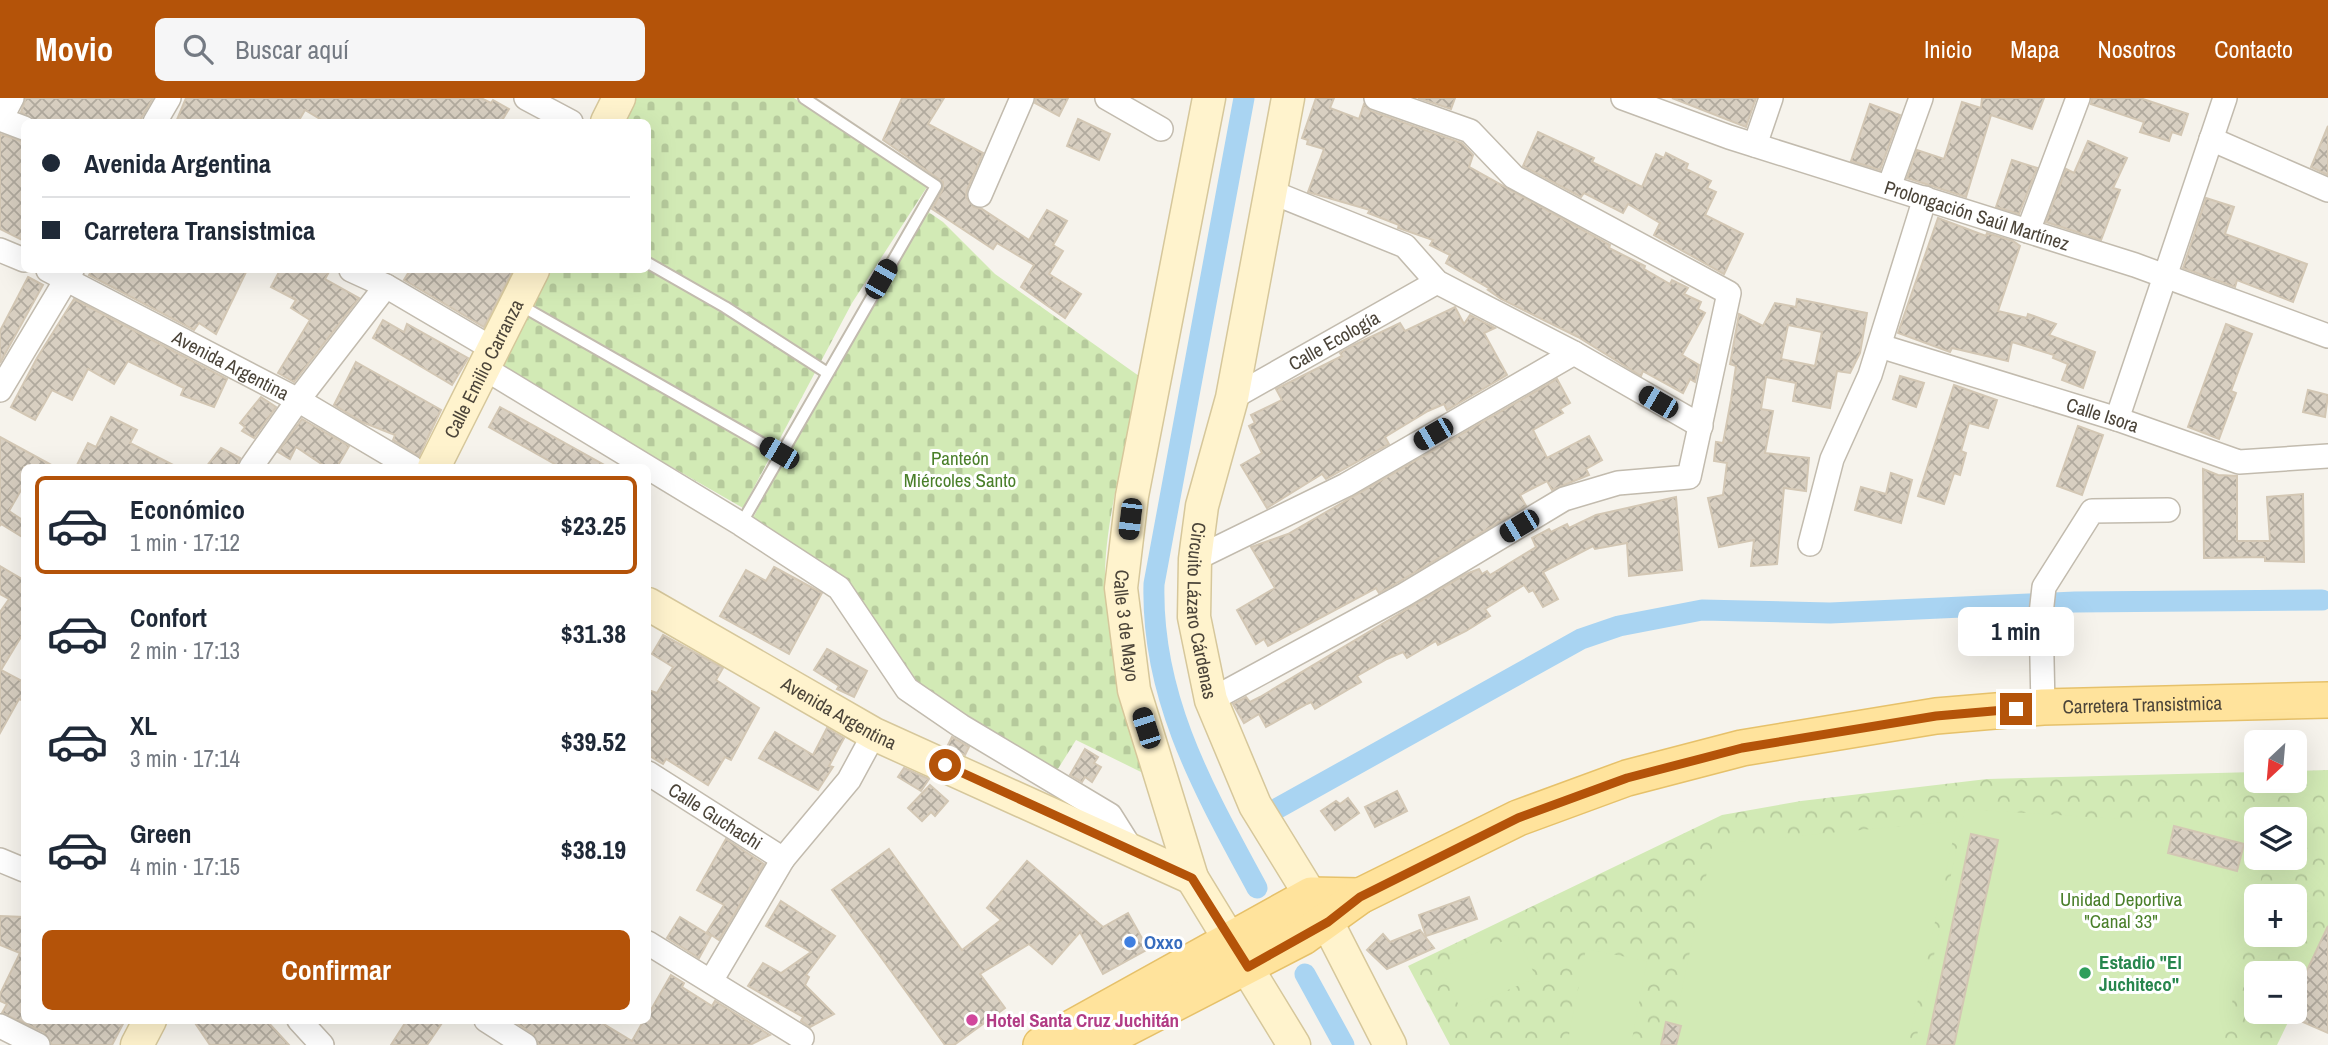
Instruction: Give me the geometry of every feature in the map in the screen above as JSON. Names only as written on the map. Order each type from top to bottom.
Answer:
[{"type":"main road","name":"Carretera Transistmica","points":[[1243,952],[1307,916],[1360,897],[1518,818],[1627,778],[1742,748],[1936,716],[2043,707],[2328,701]]},
{"type":"main road","points":[[1047,1043],[1243,952]]},
{"type":"main road","points":[[1094,1045],[1243,952]]},
{"type":"street","points":[[12,98],[1,119],[21,127]]},
{"type":"street","points":[[157,119],[169,98]]},
{"type":"street","points":[[526,98],[565,119]]},
{"type":"street","points":[[608,119],[619,98]]},
{"type":"street","points":[[980,195],[1022,98]]},
{"type":"street","points":[[1107,98],[1161,130]]},
{"type":"street","name":"Calle 3 de Mayo","points":[[1209,98],[1132,496],[1121,587],[1134,690],[1192,878],[1243,952],[1294,1045]]},
{"type":"street","name":"Circuito Lázaro Cárdenas","points":[[1288,98],[1232,398],[1202,506],[1195,559],[1194,617],[1211,700],[1307,916],[1390,1045]]},
{"type":"street","points":[[1211,700],[1404,595],[1564,499],[1618,483],[1689,477],[1729,292],[1514,177],[1470,131],[1376,98]]},
{"type":"street","name":"Prolongación Saúl Martínez","points":[[1623,98],[1755,145],[2165,276],[2328,336]]},
{"type":"street","points":[[1755,145],[1771,98]]},
{"type":"street","points":[[1889,187],[1921,98]]},
{"type":"street","points":[[2028,231],[2078,98]]},
{"type":"street","points":[[2117,419],[2224,98]]},
{"type":"street","points":[[2211,139],[2328,190]]},
{"type":"street","points":[[1269,191],[1405,246],[1437,282],[1574,353],[1701,426]]},
{"type":"street","points":[[1810,544],[1832,459],[1870,375],[1926,198]]},
{"type":"street","points":[[0,250],[21,259]]},
{"type":"street","points":[[0,390],[62,273]]},
{"type":"street","name":"Avenida Argentina","points":[[65,273],[298,400],[406,464]]},
{"type":"street","points":[[358,273],[386,286],[489,359],[649,464]]},
{"type":"street","name":"Calle Emilio Carranza","points":[[436,464],[532,273]]},
{"type":"street","name":"Calle Ecología","points":[[1232,398],[1437,282]]},
{"type":"street","points":[[253,464],[298,400],[386,286]]},
{"type":"street","name":"Calle Isora","points":[[1880,346],[2117,419],[2239,462],[2328,456]]},
{"type":"street","points":[[1195,559],[1346,485],[1574,353]]},
{"type":"street","points":[[651,465],[839,588],[907,689],[961,726],[1110,814],[1132,850]]},
{"type":"street","points":[[2043,707],[2041,614],[2044,587],[2092,510],[2168,510]]},
{"type":"street","name":"Avenida Argentina","points":[[651,606],[874,734],[1192,878]]},
{"type":"street","points":[[711,981],[783,859],[849,780],[874,734]]},
{"type":"street","name":"Calle Guchachi","points":[[651,775],[783,859]]},
{"type":"street","points":[[0,860],[21,869]]},
{"type":"street","points":[[651,945],[802,1038],[787,1045]]},
{"type":"street","points":[[137,1045],[148,1024]]},
{"type":"street","points":[[303,1024],[322,1045]]},
{"type":"street","points":[[492,1024],[526,1045]]},
{"type":"street","points":[[0,1026],[38,1045]]},
{"type":"lane","points":[[741,524],[779,453],[936,186],[804,98]]},
{"type":"lane","points":[[651,265],[725,307],[826,372]]},
{"type":"lane","points":[[517,303],[779,453]]},
{"type":"green space","points":[[633,98],[794,98],[927,187],[852,303],[743,508],[496,366],[544,273],[651,273],[651,119],[622,119]]},
{"type":"green space","name":"Panteón Miércoles Santo","points":[[927,211],[943,222],[995,274],[1139,376],[1108,532],[1105,581],[1106,604],[1115,650],[1147,763],[1141,772],[1076,740],[1056,772],[919,684],[852,590],[753,518],[808,412]]},
{"type":"green space","name":"Unidad Deportiva \"Canal 33\"","points":[[2328,770],[2328,935],[2307,980],[2307,961],[2244,961],[2244,1024],[2287,1024],[2277,1045],[1450,1045],[1408,966],[1722,815],[1801,801],[1987,779],[2244,772],[2244,793],[2307,793],[2307,771]]},
{"type":"green space","name":"Estadio \"El Juchiteco\"","points":[[1965,809],[2244,827],[2244,870],[2263,870],[2260,884],[2244,884],[2245,947],[2222,1045],[1915,1045]]},
{"type":"green space","points":[[1957,821],[1908,1045],[1670,1045],[1713,844]]},
{"type":"green space","points":[[1517,935],[1536,978],[1461,1010],[1441,968]]},
{"type":"green space","points":[[1586,949],[1647,961],[1631,1045],[1567,1045]]},
{"type":"building","points":[[26,98],[153,98],[141,119],[32,119],[21,112]]},
{"type":"building","points":[[186,98],[481,98],[491,103],[493,100],[509,109],[503,119],[320,119],[305,110],[300,119],[177,119]]},
{"type":"building","points":[[902,98],[944,98],[928,124],[983,153],[967,190],[966,197],[974,207],[982,209],[1029,240],[1047,210],[1067,221],[1053,245],[1063,251],[1049,274],[1081,294],[1065,318],[1021,287],[1034,265],[997,243],[993,249],[932,209],[943,189],[943,182],[883,140]]},
{"type":"building","points":[[1036,98],[1068,98],[1059,116],[1035,103]]},
{"type":"building","points":[[1316,98],[1334,98],[1330,108],[1359,119],[1364,104],[1371,111],[1462,143],[1473,155],[1469,167],[1610,245],[1609,248],[1645,266],[1644,269],[1670,284],[1672,280],[1688,288],[1684,294],[1701,302],[1698,309],[1705,313],[1682,355],[1699,365],[1695,382],[1690,379],[1683,393],[1643,371],[1641,376],[1578,337],[1501,299],[1488,290],[1490,289],[1446,263],[1450,255],[1430,245],[1433,240],[1398,228],[1399,225],[1368,213],[1370,210],[1308,192],[1324,149],[1307,144],[1308,140],[1302,138]]},
{"type":"building","points":[[1418,98],[1455,98],[1451,109]]},
{"type":"building","points":[[1672,98],[1756,98],[1746,127]]},
{"type":"building","points":[[1982,98],[2044,98],[2032,129],[1991,115],[1966,197],[1907,178],[1917,150],[1944,159],[1962,102],[1981,108]]},
{"type":"building","points":[[2092,98],[2140,98],[2188,114],[2181,135],[2172,132],[2169,141],[2140,132],[2144,122],[2091,104]]},
{"type":"building","points":[[1870,104],[1900,115],[1880,170],[1851,161]]},
{"type":"building","points":[[1078,119],[1110,134],[1099,160],[1067,146]]},
{"type":"building","points":[[2328,126],[2328,175],[2311,167]]},
{"type":"building","points":[[1538,132],[1594,158],[1592,162],[1642,187],[1656,154],[1664,158],[1666,153],[1688,164],[1686,169],[1711,181],[1707,188],[1716,192],[1705,215],[1743,234],[1724,274],[1654,235],[1660,223],[1628,204],[1623,213],[1584,193],[1581,197],[1523,166]]},
{"type":"building","points":[[0,134],[21,141],[21,240],[0,229]]},
{"type":"building","points":[[2088,141],[2127,158],[2113,188],[2120,190],[2101,240],[2046,222],[2066,169],[2074,173]]},
{"type":"building","points":[[2012,160],[2037,168],[2019,214],[1996,207]]},
{"type":"building","points":[[2206,198],[2234,207],[2225,234],[2307,264],[2293,302],[2237,280],[2235,287],[2183,268]]},
{"type":"building","points":[[1938,218],[1986,236],[1987,233],[2013,241],[2020,246],[1998,311],[2027,318],[2028,314],[2056,324],[2049,335],[2095,352],[2083,388],[2062,380],[2068,364],[2053,358],[2054,355],[2012,342],[2008,361],[1952,348],[1950,352],[1898,333]]},
{"type":"building","points":[[246,273],[216,334],[199,323],[194,330],[89,275]]},
{"type":"building","points":[[278,273],[328,273],[325,279],[359,298],[294,382],[278,373],[310,320],[291,308],[296,300],[271,287]]},
{"type":"building","points":[[408,273],[511,273],[484,327],[404,280]]},
{"type":"building","points":[[28,277],[43,285],[0,363],[0,331]]},
{"type":"building","points":[[74,299],[227,379],[214,407],[181,395],[184,388],[128,361],[114,384],[88,369],[72,400],[52,390],[35,420],[11,407],[37,358]]},
{"type":"building","points":[[1797,299],[1867,313],[1860,353],[1850,373],[1837,371],[1830,408],[1793,401],[1796,383],[1766,377],[1761,409],[1773,411],[1765,453],[1809,458],[1806,491],[1784,488],[1777,564],[1751,566],[1754,540],[1719,547],[1708,498],[1723,495],[1727,463],[1714,461],[1716,442],[1723,443],[1731,400],[1736,366],[1730,364],[1739,314],[1763,326],[1775,303],[1796,307]],"holes":[[[1788,325],[1822,332],[1815,366],[1781,359]]]},
{"type":"building","points":[[1455,307],[1464,324],[1470,315],[1495,328],[1484,333],[1507,375],[1447,410],[1444,404],[1428,411],[1385,437],[1389,444],[1326,479],[1322,474],[1267,508],[1241,465],[1262,453],[1249,426],[1255,423],[1251,415],[1282,400],[1276,389],[1342,356],[1340,353],[1354,345],[1400,323],[1405,331]]},
{"type":"building","points":[[383,320],[404,332],[407,324],[468,358],[452,385],[373,338]]},
{"type":"building","points":[[2226,324],[2252,334],[2231,391],[2236,393],[2219,439],[2188,427]]},
{"type":"building","points":[[356,362],[441,410],[419,456],[393,440],[395,435],[362,422],[334,405]]},
{"type":"building","points":[[1900,376],[1924,383],[1916,407],[1893,399]]},
{"type":"building","points":[[1557,379],[1570,403],[1560,409],[1563,413],[1533,430],[1547,458],[1589,436],[1602,460],[1586,469],[1589,475],[1552,490],[1547,481],[1520,495],[1526,506],[1397,583],[1379,593],[1376,588],[1268,646],[1264,639],[1256,644],[1237,610],[1275,588],[1251,547],[1288,534]]},
{"type":"building","points":[[1954,385],[1997,400],[1988,428],[1969,423],[1961,451],[1966,453],[1960,475],[1954,473],[1944,504],[1918,496]]},
{"type":"building","points":[[2308,390],[2328,395],[2325,417],[2303,412]]},
{"type":"building","points":[[261,397],[276,407],[254,438],[242,431],[245,427],[240,423]]},
{"type":"building","points":[[500,407],[603,464],[555,464],[489,427]]},
{"type":"building","points":[[111,417],[137,430],[130,443],[171,464],[78,464],[88,443],[96,447]]},
{"type":"building","points":[[302,419],[349,446],[339,464],[322,464],[296,447],[290,459],[278,452]]},
{"type":"building","points":[[2078,426],[2103,435],[2082,495],[2057,486]]},
{"type":"building","points":[[0,437],[50,464],[21,464],[21,490],[9,511],[21,519],[21,536],[1,524],[0,526]]},
{"type":"building","points":[[221,448],[240,458],[238,464],[208,464]]},
{"type":"building","points":[[2203,469],[2218,475],[2237,476],[2237,541],[2270,541],[2267,497],[2303,494],[2304,562],[2265,561],[2265,557],[2204,558]]},
{"type":"building","points":[[1891,473],[1912,480],[1901,523],[1855,510],[1861,487],[1886,494]]},
{"type":"building","points":[[1676,497],[1682,570],[1629,576],[1627,543],[1595,549],[1593,546],[1543,572],[1558,599],[1543,607],[1533,590],[1529,592],[1524,585],[1485,609],[1490,616],[1466,631],[1438,645],[1436,641],[1407,658],[1403,652],[1387,659],[1357,676],[1361,682],[1315,709],[1311,702],[1266,727],[1259,714],[1244,723],[1233,704],[1246,697],[1250,702],[1260,697],[1466,574],[1479,569],[1482,574],[1487,571],[1490,575],[1536,547],[1532,538],[1549,529],[1551,532],[1567,524],[1569,528],[1596,515]]},
{"type":"building","points":[[0,566],[21,578],[21,637],[1,670],[21,680],[21,700],[19,699],[0,733],[0,612],[9,599],[0,594]]},
{"type":"building","points":[[774,567],[822,593],[789,654],[720,616],[746,570],[766,581]]},
{"type":"building","points":[[663,635],[723,668],[716,680],[759,708],[731,760],[725,757],[708,785],[666,759],[663,764],[651,757],[651,691],[657,693],[673,667],[652,654]]},
{"type":"building","points":[[827,649],[867,671],[854,697],[837,689],[839,686],[814,670]]},
{"type":"building","points":[[827,728],[844,738],[829,766],[833,767],[818,790],[759,758],[775,732],[813,755]]},
{"type":"building","points":[[952,737],[969,747],[965,755],[947,747]]},
{"type":"building","points":[[1085,749],[1098,757],[1094,763],[1101,767],[1092,782],[1085,777],[1082,782],[1070,775]]},
{"type":"building","points":[[904,768],[929,779],[921,791],[898,777]]},
{"type":"building","points":[[930,785],[948,801],[935,816],[931,812],[922,821],[908,808]]},
{"type":"building","points":[[1397,791],[1407,811],[1375,827],[1365,807]]},
{"type":"building","points":[[1348,798],[1359,813],[1335,830],[1321,811],[1336,801],[1340,804]]},
{"type":"building","points":[[2174,826],[2244,844],[2237,871],[2168,853]]},
{"type":"building","points":[[1971,834],[1998,840],[1954,1045],[1927,1045]]},
{"type":"building","points":[[726,839],[764,864],[719,940],[707,932],[724,905],[697,890]]},
{"type":"building","points":[[889,849],[962,950],[1001,920],[987,908],[1027,861],[1103,927],[1128,913],[1148,949],[1103,974],[1080,932],[1052,964],[1029,944],[980,974],[1005,1008],[954,1045],[945,1045],[832,890]]},
{"type":"building","points":[[1469,897],[1477,919],[1426,936],[1419,915]]},
{"type":"building","points":[[781,901],[835,936],[806,975],[809,977],[805,985],[834,1014],[810,1027],[801,1021],[803,1017],[748,986],[763,963],[781,973],[811,952],[766,926]]},
{"type":"building","points":[[0,916],[21,917],[21,1022],[2,1013],[7,1004],[0,1001],[0,994],[20,953],[0,945]]},
{"type":"building","points":[[680,917],[711,936],[699,958],[667,938]]},
{"type":"building","points":[[2328,926],[2328,1033],[2307,1024],[2307,970]]},
{"type":"building","points":[[1420,930],[1434,948],[1387,969],[1367,950],[1383,934],[1390,942]]},
{"type":"building","points":[[671,975],[684,983],[682,987],[712,1006],[715,1001],[770,1035],[750,1045],[539,1045],[533,1034],[518,1024],[604,1024],[632,1041],[642,1024],[651,1024],[651,1010]]},
{"type":"building","points":[[1666,1022],[1681,1026],[1676,1045],[1661,1045]]},
{"type":"building","points":[[26,1024],[123,1024],[112,1045],[52,1045],[44,1032]]},
{"type":"building","points":[[196,1024],[270,1024],[289,1045],[210,1045]]},
{"type":"building","points":[[404,1024],[441,1024],[427,1045],[391,1045]]},
{"type":"waterway","points":[[1244,98],[1154,584],[1155,626],[1161,666],[1171,704],[1200,779],[1257,888]]},
{"type":"waterway","points":[[1278,808],[1581,639],[1619,626],[1702,610],[1830,613],[2075,602],[2322,600]]},
{"type":"waterway","points":[[1305,974],[1344,1045]]},
{"type":"place","name":"Oxxo","points":[[1130,942]]},
{"type":"place","name":"Estadio \"El Juchiteco\"","points":[[2085,973]]},
{"type":"place","name":"Hotel Santa Cruz Juchitán","points":[[972,1020]]},
{"type":"route","points":[[945,765],[1192,878],[1248,967],[1328,922],[1360,897],[1518,818],[1627,778],[1742,748],[1936,716],[2016,709]]}]
